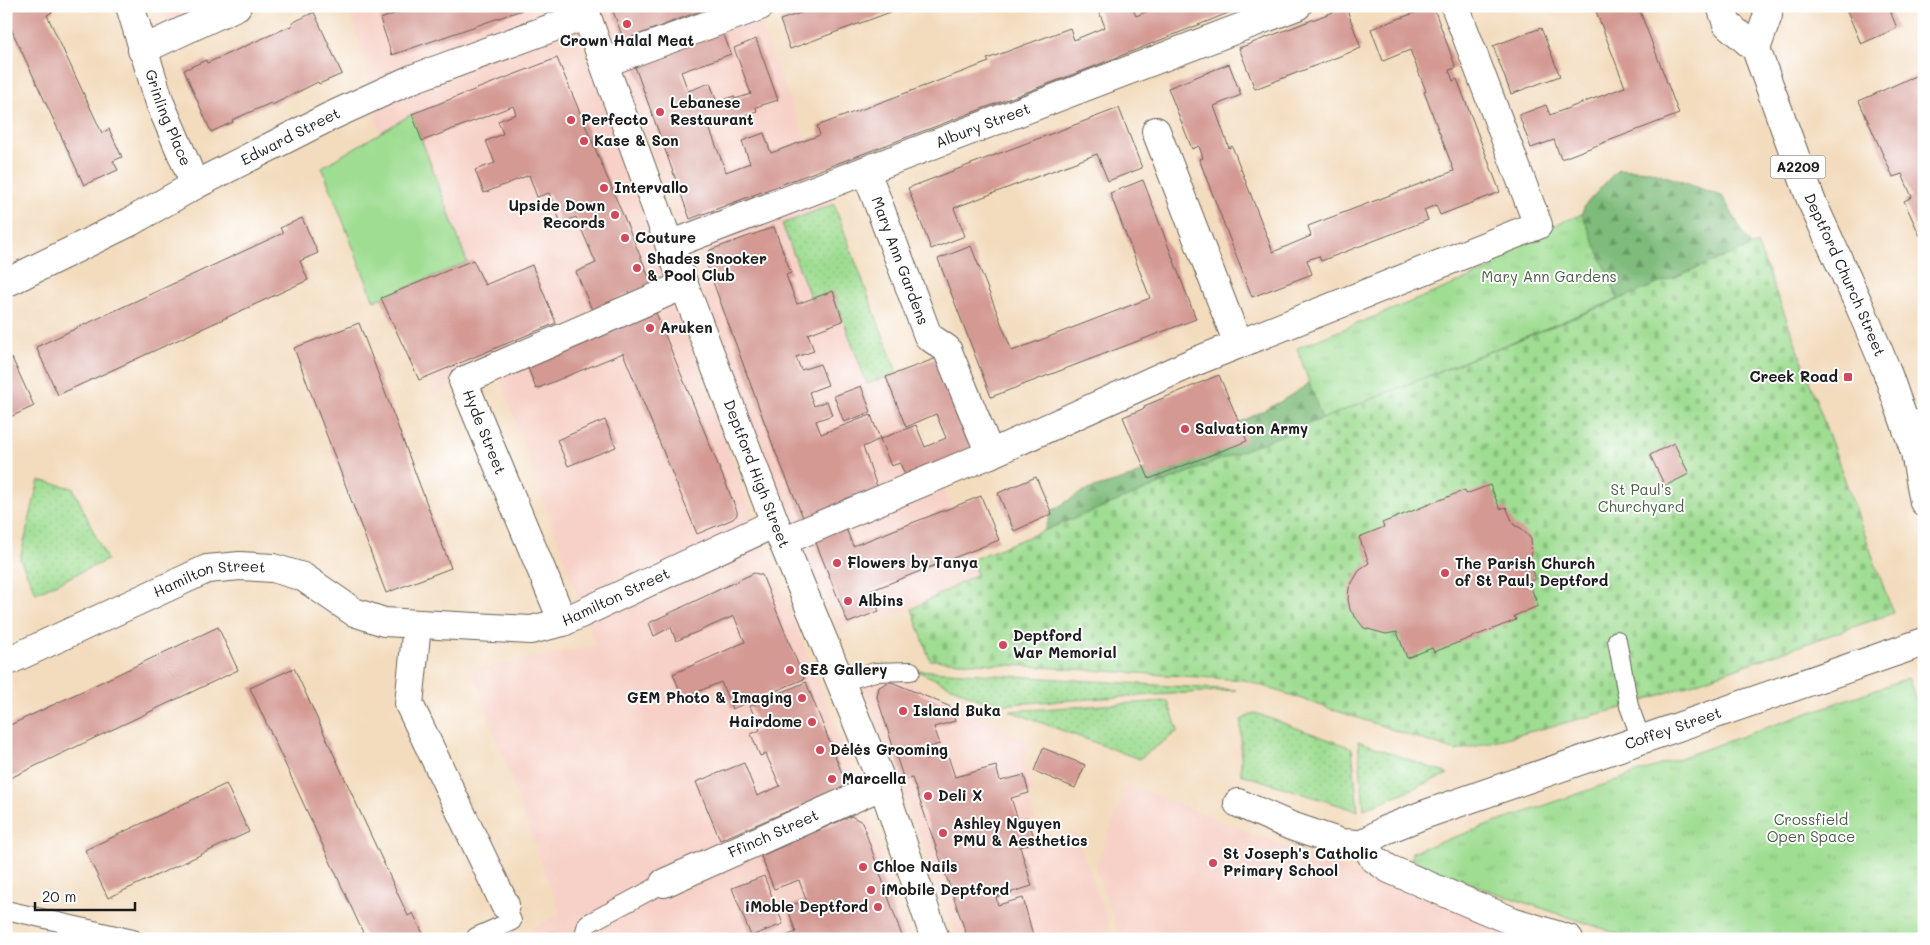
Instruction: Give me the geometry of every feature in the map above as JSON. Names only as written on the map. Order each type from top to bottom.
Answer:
[{"type":"street","name":"Grinling Place","points":[[130,6],[142,50],[160,103],[194,185]]},
{"type":"street","name":"Grinling Place","points":[[142,50],[237,6]]},
{"type":"street","points":[[604,63],[760,6]]},
{"type":"street","name":"Albury Street","points":[[670,245],[1297,6]]},
{"type":"street","points":[[779,532],[990,454],[1194,362],[1538,225],[1455,6]]},
{"type":"street","points":[[1718,9],[1726,24],[1756,48],[1768,15],[1766,6]]},
{"type":"street","name":"Deptford High Street","points":[[585,11],[684,285],[779,532],[883,785],[935,939]]},
{"type":"street","name":"Edward Street","points":[[6,284],[130,222],[194,185],[329,117],[412,79],[585,11]]},
{"type":"street","name":"Deptford Church Street","points":[[1756,48],[1811,200],[1915,425],[1915,452],[1924,502]]},
{"type":"street","points":[[1156,131],[1238,344]]},
{"type":"street","name":"Mary Ann Gardens","points":[[866,171],[928,336],[947,349],[990,454]]},
{"type":"street","name":"Hyde Street","points":[[563,622],[463,381],[684,285]]},
{"type":"street","name":"Hamilton Street","points":[[6,662],[208,569],[240,566],[273,568],[303,577],[354,612],[384,622],[531,630],[563,622],[779,532]]},
{"type":"street","points":[[417,625],[409,704],[505,906]]},
{"type":"street","name":"Coffey Street","points":[[1365,843],[1385,830],[1423,815],[1924,642]]},
{"type":"street","name":"Ffinch Street","points":[[664,884],[883,785]]},
{"type":"street","points":[[1238,803],[1291,826],[1341,843],[1365,843],[1373,858],[1389,869],[1512,921],[1569,939]]},
{"type":"lane","points":[[1617,640],[1629,706],[1641,739]]},
{"type":"lane","points":[[841,682],[875,672],[911,671]]},
{"type":"lane","points":[[583,939],[587,924],[664,884]]},
{"type":"lane","points":[[476,937],[512,921],[505,906]]},
{"type":"lane","points":[[6,910],[133,939]]},
{"type":"shaded area","points":[[162,6],[249,6],[168,30]]},
{"type":"shaded area","points":[[349,6],[567,6],[753,516],[858,783],[910,939],[512,939],[560,914],[472,670],[595,646],[493,357],[433,397],[366,67]]},
{"type":"shaded area","points":[[599,6],[753,6],[977,574],[912,609],[838,629],[752,430]]},
{"type":"shaded area","points":[[898,677],[1032,743],[1024,760],[1034,793],[1027,795],[1035,820],[1029,820],[1035,842],[1075,831],[1114,939],[957,939],[864,687]]},
{"type":"shaded area","name":"St Joseph's Catholic Primary School","points":[[1128,784],[1350,872],[1538,939],[1121,939],[1095,868]]},
{"type":"green space","points":[[412,114],[467,262],[374,301],[322,167]]},
{"type":"green space","points":[[1618,169],[1651,171],[1722,196],[1767,274],[1037,547],[1053,510],[1084,491],[1131,477],[1280,402],[1396,328],[1568,255],[1585,205]]},
{"type":"green space","points":[[834,204],[897,373],[867,384],[833,292],[811,299],[782,224]]},
{"type":"green space","name":"Mary Ann Gardens","points":[[1582,214],[1618,299],[1322,419],[1297,348],[1492,269],[1486,253]]},
{"type":"green space","name":"St Paul's Churchyard","points":[[1757,244],[1793,336],[1893,613],[1629,706],[1456,751],[1245,680],[930,660],[912,609],[977,574],[971,560]]},
{"type":"green space","points":[[39,480],[73,488],[107,560],[36,593],[20,559]]},
{"type":"green space","points":[[915,670],[1236,690],[991,705]]},
{"type":"green space","name":"Crossfield Open Space","points":[[1908,678],[1924,720],[1924,811],[1921,812],[1924,821],[1924,939],[1633,939],[1479,887],[1411,859],[1412,852]]},
{"type":"green space","points":[[1168,701],[1178,731],[1139,759],[1010,711]]},
{"type":"green space","points":[[1255,713],[1352,748],[1358,811],[1241,774],[1241,720]]},
{"type":"green space","points":[[1358,741],[1448,774],[1364,809]]},
{"type":"building","points":[[6,6],[52,6],[54,11],[47,15],[102,133],[109,129],[122,157],[113,161],[118,170],[84,185],[6,18]]},
{"type":"building","points":[[417,6],[524,6],[522,10],[392,55],[380,19]]},
{"type":"building","points":[[611,6],[713,6],[627,39],[623,38]]},
{"type":"building","points":[[821,6],[907,6],[790,49],[780,20]]},
{"type":"building","points":[[1105,6],[1132,6],[1136,16],[1160,6],[1246,6],[1085,70],[690,219],[634,64],[723,32],[731,54],[681,72],[688,91],[710,83],[717,102],[734,96],[735,99],[751,94],[734,48],[756,39],[778,100],[756,107],[757,111],[709,127],[726,172],[750,163],[742,141],[764,133],[771,153],[820,135],[817,126],[989,62],[987,59],[1070,28],[1074,40],[1105,27],[1098,9]]},
{"type":"building","points":[[1433,6],[1456,68],[1449,70],[1453,81],[1457,79],[1500,192],[1440,215],[1436,205],[1424,210],[1428,220],[1321,261],[1319,256],[1307,260],[1312,274],[1252,297],[1199,159],[1203,158],[1199,146],[1192,149],[1168,88],[1229,64],[1241,95],[1214,106],[1229,148],[1232,146],[1273,252],[1311,236],[1308,226],[1454,171],[1410,50],[1383,61],[1371,29]]},
{"type":"building","points":[[1594,6],[1638,6],[1679,114],[1561,159],[1554,140],[1531,148],[1519,115],[1546,105],[1550,115],[1625,87]]},
{"type":"building","points":[[1845,6],[1888,6],[1897,28],[1861,44]]},
{"type":"building","points":[[1346,7],[1361,48],[1255,89],[1239,48]]},
{"type":"building","points":[[314,12],[342,74],[319,84],[318,82],[272,105],[271,103],[232,120],[233,122],[211,132],[184,70],[206,60],[207,63],[293,25],[292,23]]},
{"type":"building","points":[[1541,28],[1560,76],[1511,94],[1493,46]]},
{"type":"building","points":[[557,58],[652,284],[592,310],[576,272],[596,263],[576,217],[561,223],[549,193],[537,197],[529,175],[484,193],[475,170],[495,163],[486,141],[503,134],[498,121],[516,114],[513,106],[422,141],[412,114]]},
{"type":"building","points":[[1924,72],[1924,234],[1920,236],[1904,201],[1912,197],[1902,174],[1893,177],[1859,101]]},
{"type":"building","points":[[1119,108],[1142,168],[1108,181],[1097,154],[954,208],[965,236],[931,249],[908,188]]},
{"type":"building","points":[[1143,180],[1196,319],[991,397],[938,259],[971,246],[1012,351],[1150,298],[1110,193]]},
{"type":"building","points":[[302,218],[318,253],[300,261],[308,280],[58,395],[36,347],[283,233],[280,228]]},
{"type":"building","points":[[774,227],[791,273],[786,275],[797,304],[833,291],[843,321],[808,334],[814,351],[796,357],[801,370],[820,364],[828,385],[809,392],[814,406],[827,401],[832,415],[816,421],[821,434],[871,415],[880,439],[863,447],[879,492],[805,522],[775,451],[705,260],[710,250]]},
{"type":"building","points":[[473,260],[485,285],[532,265],[556,323],[419,380],[381,298]]},
{"type":"building","points":[[656,313],[737,511],[737,515],[733,519],[697,534],[623,353],[536,389],[527,365]]},
{"type":"building","points":[[359,323],[451,568],[386,593],[294,348]]},
{"type":"building","points":[[12,358],[34,406],[6,419],[6,360]]},
{"type":"building","points":[[937,358],[971,445],[969,450],[907,480],[900,463],[891,466],[880,439],[916,425],[925,447],[946,438],[936,414],[906,427],[886,377]]},
{"type":"building","name":"Salvation Army","points":[[1219,375],[1247,441],[1149,479],[1123,417],[1145,408],[1144,406]]},
{"type":"building","points":[[861,386],[871,412],[844,422],[834,396]]},
{"type":"building","points":[[605,420],[616,447],[568,466],[557,440]]},
{"type":"building","points":[[1674,443],[1689,474],[1665,486],[1650,455]]},
{"type":"building","points":[[1036,477],[1052,514],[1014,531],[998,493]]},
{"type":"building","name":"The Parish Church of St Paul, Deptford","points":[[1490,485],[1500,509],[1506,507],[1514,525],[1521,528],[1531,539],[1532,554],[1528,561],[1535,579],[1529,582],[1538,606],[1514,616],[1516,620],[1434,652],[1432,648],[1407,658],[1397,632],[1386,634],[1364,628],[1350,610],[1349,588],[1360,569],[1369,563],[1359,537],[1384,527],[1382,523],[1465,490],[1466,494]]},
{"type":"building","points":[[981,496],[999,540],[870,591],[879,611],[848,623],[814,538],[845,526],[853,546]]},
{"type":"building","points":[[754,573],[762,575],[804,679],[732,709],[721,682],[683,698],[673,674],[745,642],[734,616],[676,641],[671,627],[654,636],[649,623]]},
{"type":"building","points":[[218,627],[238,670],[6,780],[6,727]]},
{"type":"building","points":[[294,668],[408,916],[413,913],[424,936],[418,939],[383,939],[380,934],[366,939],[250,688]]},
{"type":"building","points":[[806,682],[847,786],[720,840],[696,782],[744,763],[757,796],[780,786],[766,754],[760,756],[751,734],[760,730],[750,706]]},
{"type":"building","points":[[889,682],[951,707],[955,721],[934,727],[940,744],[922,749],[925,760],[947,753],[955,777],[996,766],[1000,781],[1024,775],[1029,793],[1011,798],[1019,823],[1029,820],[1035,842],[1020,847],[1032,886],[996,897],[998,905],[1023,898],[1034,939],[968,939],[912,778],[904,780],[877,697],[879,687]]},
{"type":"building","points":[[1043,748],[1085,765],[1075,788],[1034,771]]},
{"type":"building","points":[[226,784],[249,832],[108,898],[85,850]]},
{"type":"building","points":[[851,816],[862,822],[903,939],[778,939],[796,932],[787,907],[806,900],[799,880],[774,889],[761,856]]},
{"type":"building","points":[[764,876],[783,924],[751,936],[732,888]]},
{"type":"building","points":[[548,933],[567,937],[567,939],[547,939]]},
{"type":"place","name":"Crown Halal Meat","points":[[627,24]]},
{"type":"place","name":"Lebanese Restaurant","points":[[660,112]]},
{"type":"place","name":"Perfecto","points":[[571,120]]},
{"type":"place","name":"Kase & Son","points":[[584,141]]},
{"type":"place","name":"Intervallo","points":[[604,188]]},
{"type":"place","name":"Upside Down Records","points":[[615,215]]},
{"type":"place","name":"Couture","points":[[625,238]]},
{"type":"place","name":"Shades Snooker & Pool Club","points":[[637,268]]},
{"type":"place","name":"Aruken","points":[[650,328]]},
{"type":"place","name":"Creek Road","points":[[1848,377]]},
{"type":"place","name":"Salvation Army","points":[[1185,429]]},
{"type":"place","name":"Flowers by Tanya","points":[[837,563]]},
{"type":"place","name":"The Parish Church of St Paul, Deptford","points":[[1445,573]]},
{"type":"place","name":"Albins","points":[[848,601]]},
{"type":"place","name":"Deptford War Memorial","points":[[1003,645]]},
{"type":"place","name":"SE8 Gallery","points":[[790,670]]},
{"type":"place","name":"GEM Photo & Imaging","points":[[802,698]]},
{"type":"place","name":"Island Buka","points":[[903,711]]},
{"type":"place","name":"Hairdome","points":[[812,722]]},
{"type":"place","name":"Dėlės Grooming","points":[[820,750]]},
{"type":"place","name":"Marcella","points":[[832,779]]},
{"type":"place","name":"Deli X","points":[[928,796]]},
{"type":"place","name":"Ashley Nguyen PMU & Aesthetics","points":[[943,833]]},
{"type":"place","name":"St Joseph's Catholic Primary School","points":[[1213,863]]},
{"type":"place","name":"Chloe Nails","points":[[863,867]]},
{"type":"place","name":"iMobile Deptford","points":[[871,890]]},
{"type":"place","name":"iMoble Deptford","points":[[878,907]]}]
